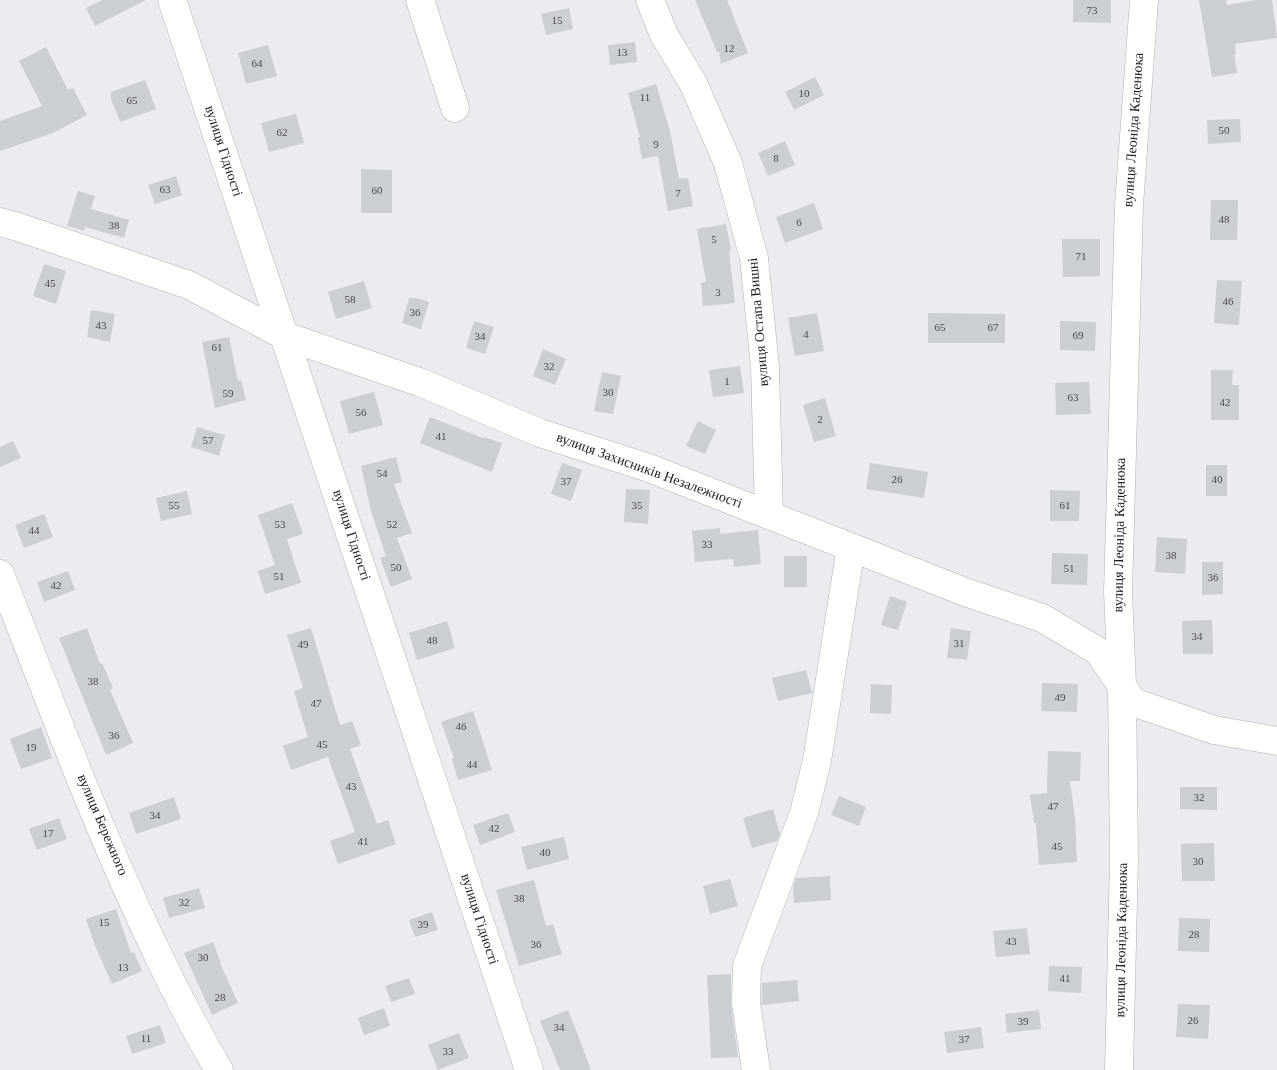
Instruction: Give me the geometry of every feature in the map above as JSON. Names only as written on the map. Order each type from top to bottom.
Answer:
[{"type":"street","name":"вулиця Гідності","points":[[172,0],[530,1070]]},
{"type":"street","points":[[420,0],[455,108]]},
{"type":"street","name":"вулиця Остапа Вишні","points":[[650,0],[664,35],[693,83],[728,163],[754,258],[765,367],[769,515]]},
{"type":"street","name":"вулиця Леоніда Каденюка","points":[[1119,1070],[1124,860],[1122,685],[1118,592],[1129,205],[1144,0]]},
{"type":"street","name":"вулиця Захисників Незалежності","points":[[0,222],[189,285],[285,336],[422,383],[540,433],[649,468],[965,592],[1042,618],[1098,651],[1133,702],[1214,730],[1277,742]]},
{"type":"street","points":[[756,1070],[746,1003],[747,966],[804,813],[813,778],[819,751],[851,548]]},
{"type":"street","name":"вулиця Бережного","points":[[0,574],[109,846],[159,958],[190,1020],[219,1070]]},
{"type":"building","points":[[102,0],[146,0],[95,26],[86,8]]},
{"type":"building","points":[[695,0],[727,0],[748,53],[721,64],[719,52],[717,52]]},
{"type":"building","points":[[1073,0],[1111,0],[1111,23],[1073,22]]},
{"type":"building","points":[[1199,0],[1226,0],[1227,5],[1255,0],[1272,0],[1277,38],[1235,44],[1236,54],[1234,54],[1237,73],[1212,77]]},
{"type":"building","points":[[569,8],[573,29],[546,35],[541,14]]},
{"type":"building","points":[[635,42],[637,62],[610,65],[608,45]]},
{"type":"building","points":[[268,45],[277,76],[246,84],[238,53]]},
{"type":"building","points":[[46,47],[68,90],[73,88],[87,115],[53,133],[0,151],[0,121],[42,106],[19,61]]},
{"type":"building","points":[[815,77],[824,95],[794,110],[785,92]]},
{"type":"building","points":[[145,80],[156,109],[120,122],[111,99],[111,92]]},
{"type":"building","points":[[656,84],[670,131],[679,179],[688,178],[693,206],[668,211],[658,156],[642,159],[638,137],[640,137],[628,93]]},
{"type":"building","points":[[296,114],[304,143],[269,152],[261,123]]},
{"type":"building","points":[[1240,119],[1241,142],[1208,144],[1207,120]]},
{"type":"building","points":[[785,141],[795,165],[768,176],[758,153]]},
{"type":"building","points":[[361,169],[392,170],[392,213],[361,213]]},
{"type":"building","points":[[176,176],[182,195],[155,204],[148,185]]},
{"type":"building","points":[[78,191],[95,196],[91,209],[129,220],[124,238],[85,227],[84,231],[67,226]]},
{"type":"building","points":[[1211,200],[1238,200],[1237,240],[1210,240]]},
{"type":"building","points":[[814,203],[823,229],[785,243],[776,217]]},
{"type":"building","points":[[726,224],[731,250],[729,251],[735,303],[703,306],[701,283],[706,282],[697,229]]},
{"type":"building","points":[[1062,239],[1100,239],[1100,276],[1063,277]]},
{"type":"building","points":[[44,264],[66,271],[56,304],[33,296]]},
{"type":"building","points":[[1217,280],[1242,281],[1239,325],[1214,323]]},
{"type":"building","points":[[364,281],[372,308],[336,319],[328,292]]},
{"type":"building","points":[[409,298],[429,302],[421,329],[402,323]]},
{"type":"building","points":[[91,310],[115,314],[110,342],[87,337]]},
{"type":"building","points":[[817,313],[824,351],[795,356],[788,318]]},
{"type":"building","points":[[928,313],[1005,314],[1005,343],[928,343]]},
{"type":"building","points":[[474,321],[494,327],[485,354],[466,348]]},
{"type":"building","points":[[1060,321],[1096,322],[1095,351],[1060,350]]},
{"type":"building","points":[[229,337],[238,381],[241,380],[246,400],[215,408],[202,342]]},
{"type":"building","points":[[543,349],[566,359],[555,385],[533,376]]},
{"type":"building","points":[[740,366],[744,393],[713,397],[709,370]]},
{"type":"building","points":[[1211,370],[1233,370],[1232,385],[1239,385],[1239,420],[1211,420]]},
{"type":"building","points":[[602,372],[621,376],[613,414],[594,411]]},
{"type":"building","points":[[1089,382],[1091,414],[1056,415],[1055,383]]},
{"type":"building","points":[[374,392],[383,425],[349,434],[340,401]]},
{"type":"building","points":[[825,398],[836,436],[814,442],[803,405]]},
{"type":"building","points":[[430,417],[483,438],[502,443],[492,472],[420,443]]},
{"type":"building","points":[[698,421],[716,430],[705,454],[686,446]]},
{"type":"building","points":[[197,427],[225,435],[219,456],[191,447]]},
{"type":"building","points":[[13,441],[21,458],[0,467],[0,447]]},
{"type":"building","points":[[396,457],[402,482],[394,484],[412,533],[397,538],[412,579],[391,587],[380,558],[386,556],[371,511],[361,466]]},
{"type":"building","points":[[562,463],[582,470],[571,501],[551,494]]},
{"type":"building","points":[[870,463],[928,472],[924,498],[866,489]]},
{"type":"building","points":[[1206,465],[1227,465],[1227,496],[1206,496]]},
{"type":"building","points":[[626,489],[650,490],[648,524],[624,522]]},
{"type":"building","points":[[1050,490],[1080,491],[1079,521],[1050,521]]},
{"type":"building","points":[[187,491],[192,514],[161,521],[156,498]]},
{"type":"building","points":[[292,503],[303,534],[287,539],[301,583],[265,594],[258,571],[275,565],[258,515]]},
{"type":"building","points":[[44,514],[53,537],[24,548],[15,525]]},
{"type":"building","points":[[720,528],[720,534],[758,530],[761,564],[734,567],[733,559],[695,562],[692,531]]},
{"type":"building","points":[[1157,537],[1187,539],[1185,574],[1155,572]]},
{"type":"building","points":[[1052,553],[1088,554],[1087,585],[1051,584]]},
{"type":"building","points":[[784,556],[807,556],[807,587],[784,587]]},
{"type":"building","points":[[1202,562],[1223,562],[1223,594],[1202,595]]},
{"type":"building","points":[[68,571],[75,590],[44,602],[37,582]]},
{"type":"building","points":[[890,596],[907,602],[898,630],[881,625]]},
{"type":"building","points":[[1212,620],[1213,654],[1183,654],[1182,621]]},
{"type":"building","points":[[447,621],[455,648],[417,660],[409,633]]},
{"type":"building","points":[[87,628],[100,664],[102,663],[113,688],[110,690],[133,743],[106,755],[59,638]]},
{"type":"building","points":[[311,628],[340,725],[352,721],[361,745],[350,749],[377,824],[388,820],[396,844],[338,864],[330,841],[355,832],[328,757],[291,770],[283,746],[308,737],[294,691],[303,688],[287,635]]},
{"type":"building","points":[[951,628],[971,631],[967,660],[947,658]]},
{"type":"building","points":[[806,670],[812,693],[778,701],[772,678]]},
{"type":"building","points":[[1042,683],[1078,684],[1077,712],[1041,711]]},
{"type":"building","points":[[871,684],[892,685],[891,714],[870,713]]},
{"type":"building","points":[[473,711],[492,770],[458,780],[452,759],[454,758],[441,722]]},
{"type":"building","points":[[41,727],[52,758],[21,769],[10,739]]},
{"type":"building","points":[[1048,751],[1081,752],[1080,781],[1070,781],[1075,818],[1077,862],[1039,865],[1036,823],[1034,823],[1030,795],[1047,793]]},
{"type":"building","points":[[1180,787],[1217,787],[1217,810],[1180,809]]},
{"type":"building","points":[[839,796],[866,807],[859,826],[831,815]]},
{"type":"building","points":[[174,797],[181,819],[136,834],[129,813]]},
{"type":"building","points":[[773,809],[780,834],[777,841],[752,848],[743,818]]},
{"type":"building","points":[[508,813],[515,832],[480,845],[473,825]]},
{"type":"building","points":[[59,818],[67,839],[37,850],[29,829]]},
{"type":"building","points":[[564,837],[569,859],[527,870],[521,847]]},
{"type":"building","points":[[1214,843],[1215,881],[1182,881],[1181,844]]},
{"type":"building","points":[[830,876],[831,900],[794,903],[793,888],[796,878]]},
{"type":"building","points":[[730,879],[738,906],[710,914],[703,886]]},
{"type":"building","points":[[534,880],[546,926],[553,924],[562,954],[519,966],[496,890]]},
{"type":"building","points":[[199,888],[205,908],[169,918],[163,898]]},
{"type":"building","points":[[116,909],[131,953],[134,952],[142,971],[112,984],[95,946],[86,919]]},
{"type":"building","points":[[432,912],[438,930],[415,937],[409,920]]},
{"type":"building","points":[[1179,918],[1210,919],[1209,952],[1178,951]]},
{"type":"building","points":[[1027,928],[1030,954],[996,957],[993,931]]},
{"type":"building","points":[[213,942],[238,1003],[212,1015],[184,953]]},
{"type":"building","points":[[1049,966],[1082,967],[1081,993],[1048,991]]},
{"type":"building","points":[[731,974],[731,1005],[738,1057],[711,1058],[707,975]]},
{"type":"building","points":[[409,978],[415,994],[391,1002],[385,986]]},
{"type":"building","points":[[797,980],[799,1001],[762,1005],[762,983]]},
{"type":"building","points":[[1178,1004],[1210,1005],[1208,1039],[1176,1037]]},
{"type":"building","points":[[384,1008],[390,1026],[364,1035],[358,1018]]},
{"type":"building","points":[[568,1010],[591,1070],[560,1070],[540,1021]]},
{"type":"building","points":[[1039,1010],[1041,1029],[1007,1033],[1005,1014]]},
{"type":"building","points":[[160,1025],[166,1043],[132,1054],[126,1036]]},
{"type":"building","points":[[981,1027],[984,1048],[947,1053],[944,1032]]},
{"type":"building","points":[[459,1033],[469,1058],[438,1070],[428,1045]]}]
